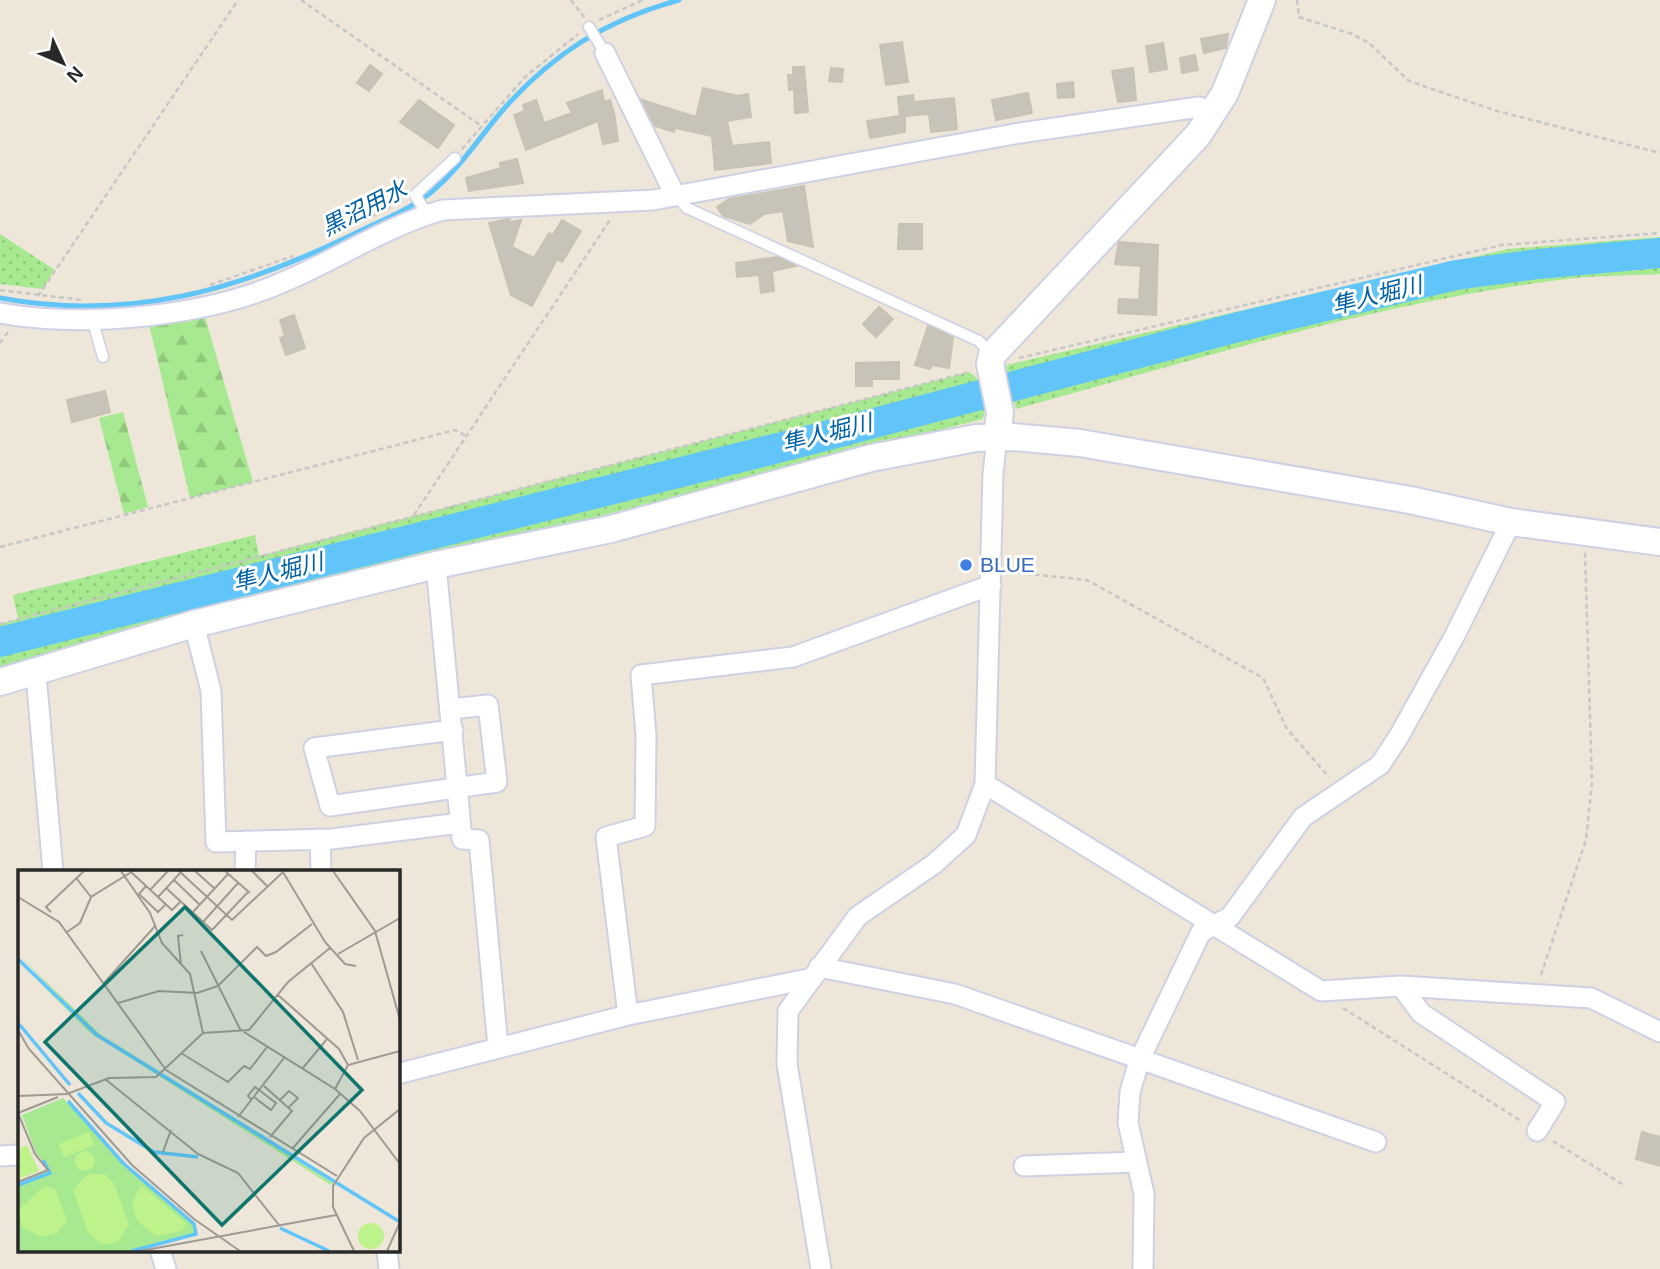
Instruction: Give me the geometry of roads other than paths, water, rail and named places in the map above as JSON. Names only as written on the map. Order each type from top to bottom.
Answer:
[{"type":"street","points":[[821,1269],[787,1063],[788,1011],[858,916],[934,864],[966,835],[985,784],[993,474],[999,425],[991,364],[1177,161],[1214,112],[1233,74],[1262,0]]},
{"type":"street","points":[[596,37],[675,195]]},
{"type":"street","points":[[0,313],[90,309],[170,312],[220,303],[285,282],[420,203],[443,210],[493,206],[610,204],[675,195],[1014,134],[1199,107],[1214,112]]},
{"type":"street","points":[[0,682],[36,674],[194,624],[436,565],[611,530],[999,425],[1080,443],[1410,500],[1511,522],[1660,542]]},
{"type":"street","points":[[1143,1269],[1144,1194],[1128,1123],[1130,1092],[1139,1061],[1201,932],[1230,918],[1303,817],[1380,765],[1454,637],[1511,522]]},
{"type":"street","points":[[436,565],[461,839],[479,840],[498,1047]]},
{"type":"street","points":[[628,1015],[606,837],[645,826],[646,735],[641,675],[793,657],[992,578]]},
{"type":"street","points":[[194,624],[211,691],[216,842],[320,839],[460,823]]},
{"type":"street","points":[[36,674],[53,870]]},
{"type":"street","points":[[451,709],[488,705],[497,782],[330,806],[314,748],[453,730]]},
{"type":"street","points":[[985,784],[1321,991],[1401,986],[1591,998],[1660,1032]]},
{"type":"street","points":[[320,839],[321,870]]},
{"type":"street","points":[[245,870],[246,841]]},
{"type":"street","points":[[399,1073],[628,1015],[814,973],[955,994],[1139,1061],[1376,1142]]},
{"type":"street","points":[[1401,986],[1421,1013],[1555,1102],[1536,1131]]},
{"type":"street","points":[[0,1156],[18,1154]]},
{"type":"street","points":[[1024,1166],[1137,1162]]},
{"type":"street","points":[[161,1252],[166,1269]]},
{"type":"lane","points":[[420,203],[455,158]]},
{"type":"lane","points":[[675,195],[687,208],[979,341],[991,364]]},
{"type":"lane","points":[[90,309],[103,358]]},
{"type":"waterway","name":"黒沼用水","points":[[0,298],[94,306],[138,303],[225,285],[311,254],[392,216],[429,194],[459,165],[521,91],[561,56],[604,29],[652,8],[679,0]]},
{"type":"waterway","name":"隼人堀川","points":[[0,642],[810,440],[1234,328],[1456,275],[1538,264],[1660,253]]},
{"type":"place","name":"BLUE","points":[[966,565]]}]
